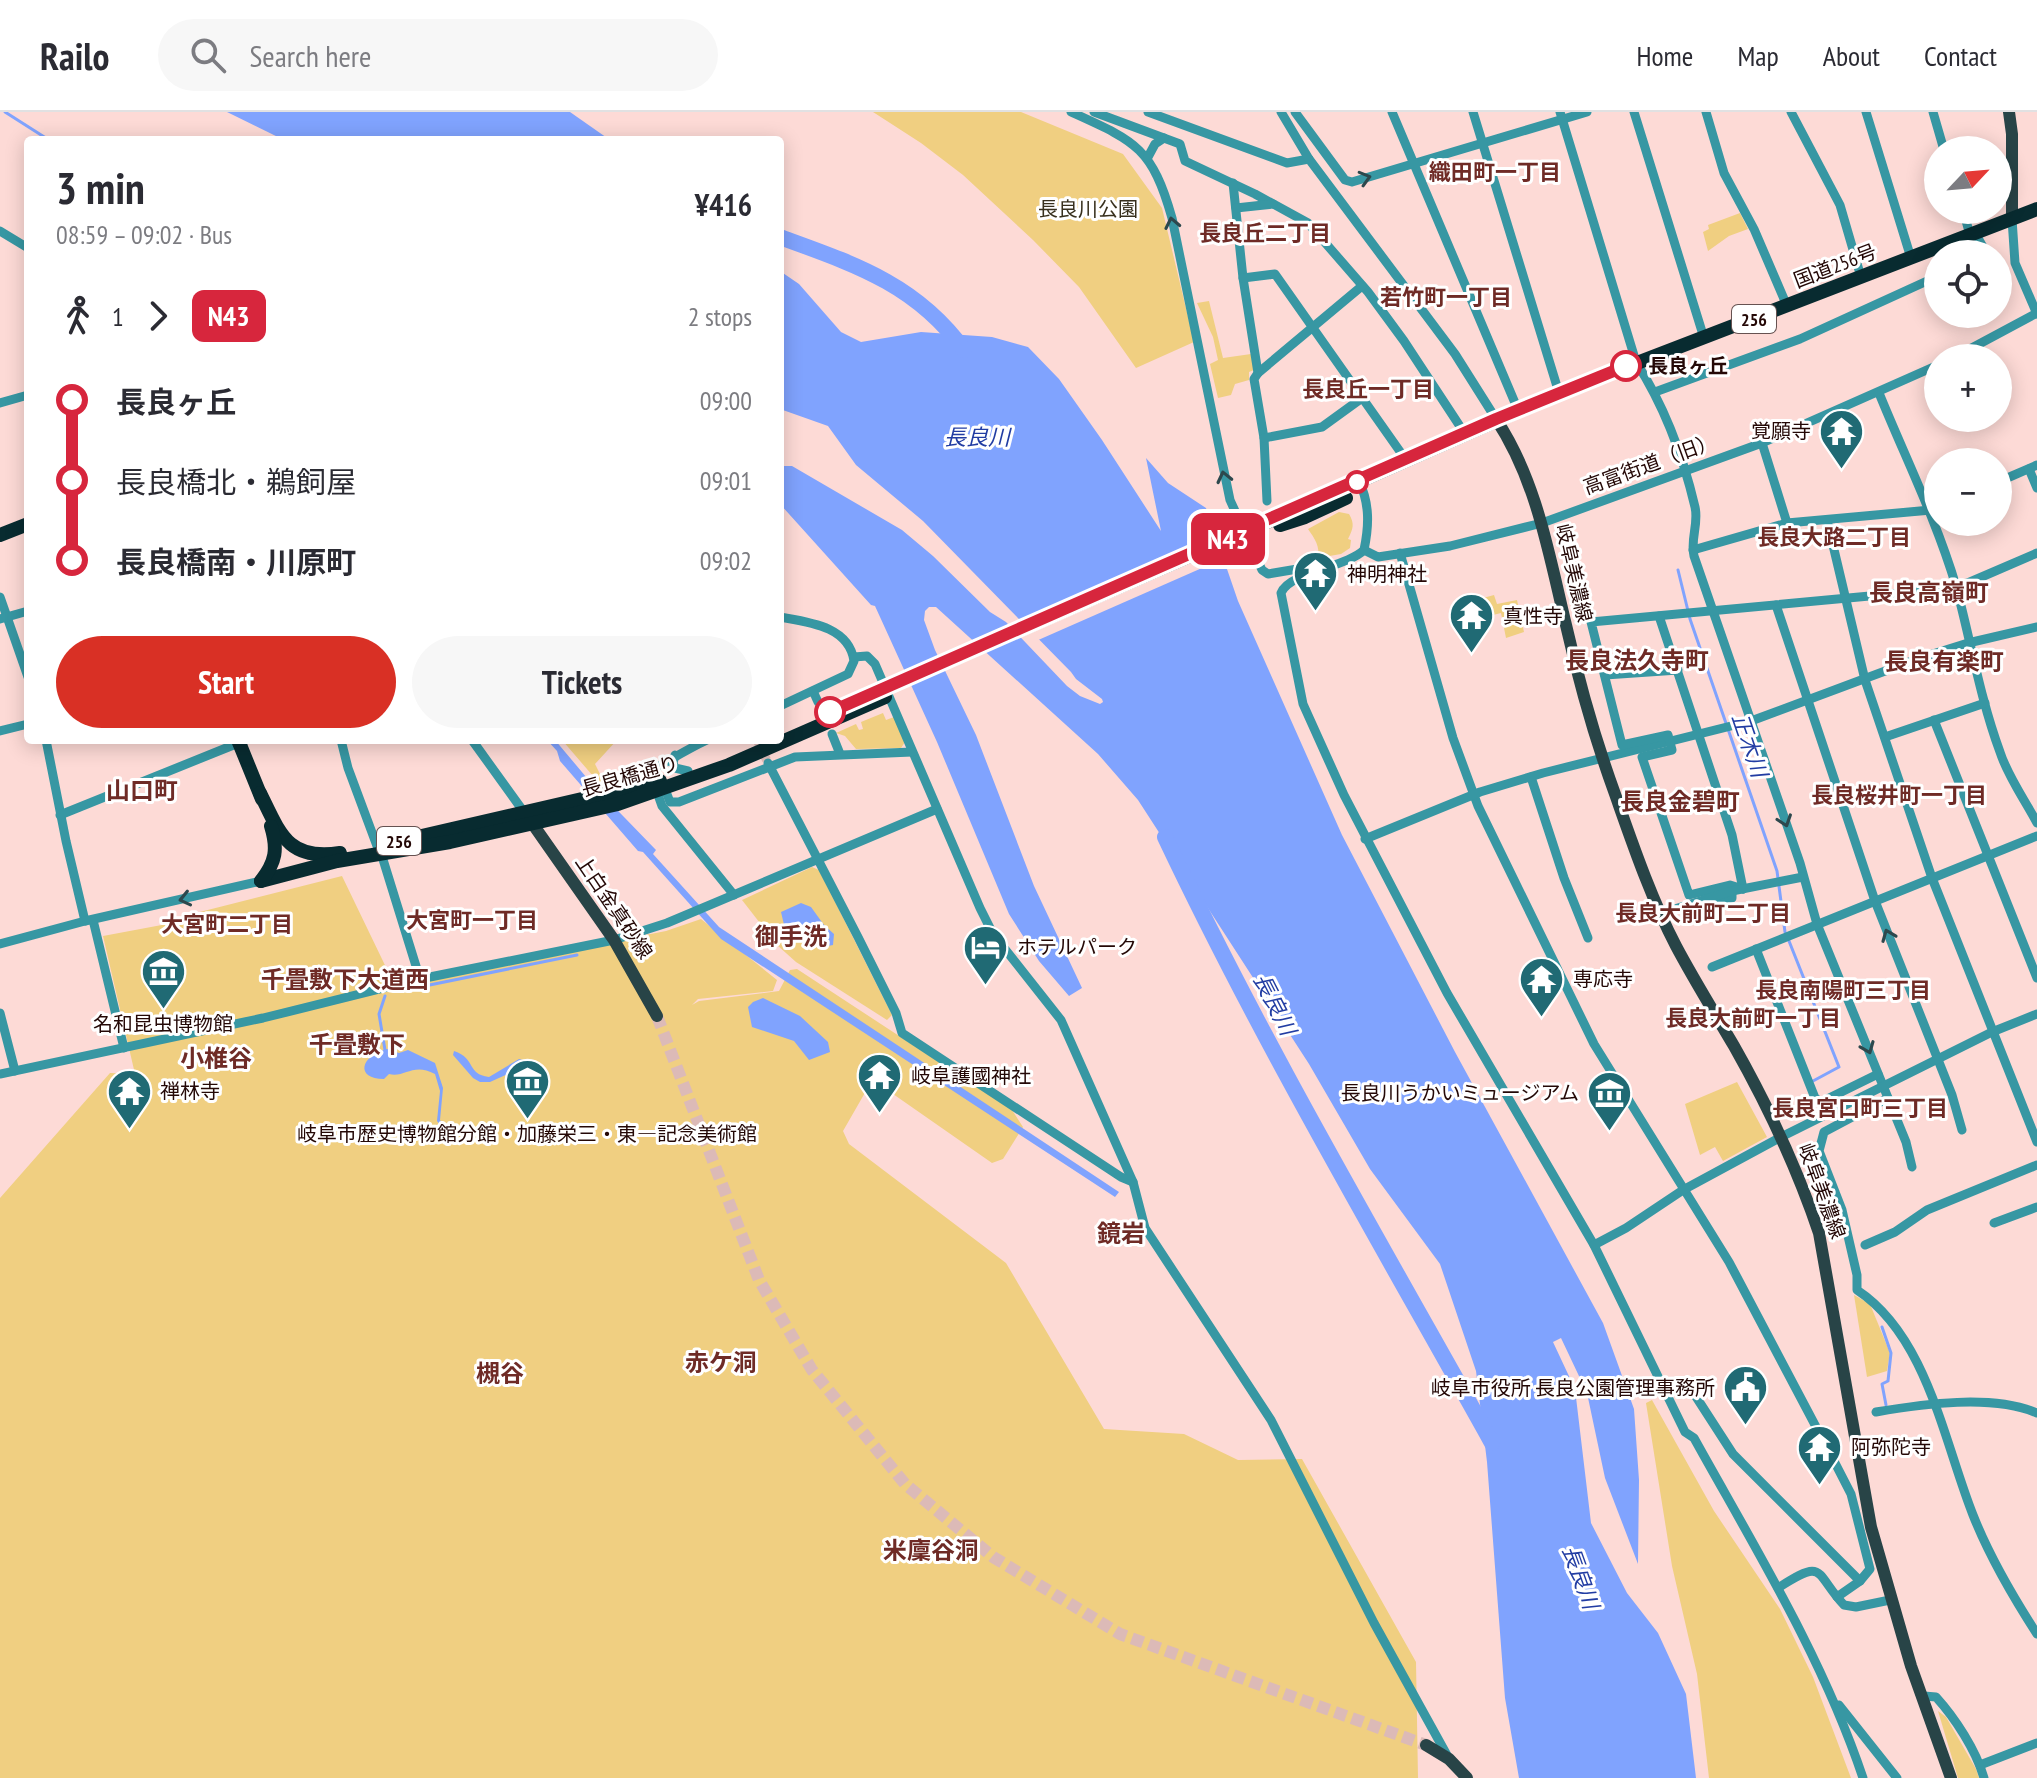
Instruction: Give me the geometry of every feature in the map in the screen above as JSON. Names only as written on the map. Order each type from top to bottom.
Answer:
[{"type":"highway","name":"国道256号","points":[[2012,222],[2037,209]]},
{"type":"highway","name":"国道256号","points":[[2012,222],[2037,217]]},
{"type":"highway","name":"国道256号","points":[[1978,240],[2008,224]]},
{"type":"highway","name":"国道256号","points":[[1253,538],[1499,423],[1704,338],[1924,255]]},
{"type":"highway","name":"国道256号","points":[[1361,486],[1406,460],[1499,423],[1518,410],[1559,393],[1924,260]]},
{"type":"highway","points":[[0,535],[24,526]]},
{"type":"highway","name":"長良橋通り","points":[[784,731],[884,693],[1253,538]]},
{"type":"highway","name":"長良橋通り","points":[[784,739],[884,693]]},
{"type":"highway","name":"長良橋通り","points":[[242,744],[276,846],[270,869],[261,881]]},
{"type":"highway","name":"長良橋通り","points":[[260,793],[285,840],[302,852],[325,855],[450,842],[615,796],[755,744]]},
{"type":"highway","name":"長良橋通り","points":[[615,796],[661,790],[729,765],[774,744]]},
{"type":"highway","name":"長良橋通り","points":[[261,881],[379,849]]},
{"type":"main road","points":[[2009,112],[2012,136]]},
{"type":"main road","name":"岐阜美濃線","points":[[1499,423],[1530,488],[1542,523],[1572,651],[1603,758],[1662,913],[1687,966],[1781,1137],[1805,1191],[1819,1233],[1863,1494],[1890,1600],[1951,1778]]},
{"type":"main road","name":"上白金真砂線","points":[[528,818],[614,940],[657,1016]]},
{"type":"main road","points":[[1426,1745],[1449,1759],[1467,1778]]},
{"type":"street","points":[[1071,112],[1134,143],[1148,157],[1160,181],[1172,218],[1230,500],[1253,538],[1262,570],[1268,574],[1333,563],[1352,559],[1364,550],[1368,516],[1361,486]]},
{"type":"street","points":[[1094,112],[1180,144],[1185,161],[1308,223],[1404,341],[1465,434]]},
{"type":"street","points":[[1148,112],[1287,163],[1309,159]]},
{"type":"street","points":[[1281,112],[1309,159],[1455,354],[1499,423]]},
{"type":"street","points":[[1295,112],[1345,180],[1352,182],[1483,144],[1561,116],[1587,112]]},
{"type":"street","points":[[1392,112],[1518,410]]},
{"type":"street","points":[[1473,112],[1559,393]]},
{"type":"street","points":[[1634,112],[1704,338]]},
{"type":"street","points":[[1706,112],[1724,173],[1754,229],[1787,306]]},
{"type":"street","points":[[1791,112],[1840,205],[1861,277]]},
{"type":"street","points":[[1866,112],[1911,258]]},
{"type":"street","points":[[1933,112],[1940,136]]},
{"type":"street","points":[[1561,116],[1639,366],[1666,417],[1684,472],[1695,509],[1693,550],[1817,924],[1906,1142],[1912,1167]]},
{"type":"street","points":[[1148,157],[1155,144],[1164,138]]},
{"type":"street","points":[[1233,183],[1243,278],[1258,373]]},
{"type":"street","points":[[1236,208],[1273,204]]},
{"type":"street","points":[[1980,344],[2037,314],[2015,263],[2012,222]]},
{"type":"street","points":[[0,231],[24,246]]},
{"type":"street","points":[[1243,278],[1275,274],[1406,460]]},
{"type":"street","points":[[1655,392],[1800,339],[1924,282]]},
{"type":"street","points":[[1267,501],[1264,438],[1254,379],[1362,286]]},
{"type":"street","name":"高富街道（旧）","points":[[1364,550],[1378,557],[1450,546],[1542,523],[1762,443],[1924,372]]},
{"type":"street","points":[[1879,393],[1924,488]]},
{"type":"street","points":[[0,403],[24,396]]},
{"type":"street","points":[[1264,438],[1322,427],[1362,398]]},
{"type":"street","points":[[1762,443],[1787,523]]},
{"type":"street","points":[[2012,476],[2033,467],[2037,488]]},
{"type":"street","points":[[1693,550],[1787,523],[1924,510]]},
{"type":"street","points":[[1827,520],[1865,680],[1932,878],[2037,1142]]},
{"type":"street","points":[[1942,536],[2000,754],[2037,823]]},
{"type":"street","points":[[1400,553],[1448,724],[1474,795],[1594,1044],[1729,1262],[1851,1494],[1870,1569],[1860,1581],[1837,1597]]},
{"type":"street","points":[[1743,889],[1730,885],[1689,895],[1642,757],[1672,750],[1668,735],[1622,745],[1591,622],[1956,588],[2037,553]]},
{"type":"street","points":[[1333,563],[1284,585],[1281,593],[1303,704],[1321,749],[1447,993],[1594,1245],[1685,1432],[1694,1438],[1778,1588],[1834,1699],[1863,1778]]},
{"type":"street","points":[[0,597],[4,618],[24,667]]},
{"type":"street","points":[[1776,605],[1875,901],[1952,1095],[1962,1130]]},
{"type":"street","points":[[4,618],[24,612]]},
{"type":"street","points":[[1659,616],[1732,835],[1743,889]]},
{"type":"street","points":[[784,618],[831,629],[854,657]]},
{"type":"street","points":[[1365,839],[1474,795],[1531,777],[1751,721],[1920,658],[1968,643],[2036,630]]},
{"type":"street","points":[[854,657],[867,656],[875,664],[993,934],[1061,1020],[1133,1182],[1145,1228],[1271,1420],[1374,1623],[1449,1759]]},
{"type":"street","points":[[784,704],[848,674],[854,657]]},
{"type":"street","points":[[1605,675],[1678,670]]},
{"type":"street","points":[[813,691],[818,702]]},
{"type":"street","points":[[1885,737],[1985,703]]},
{"type":"street","points":[[1934,720],[2037,978]]},
{"type":"street","points":[[0,731],[24,725]]},
{"type":"street","points":[[832,734],[840,754]]},
{"type":"street","points":[[47,744],[60,815],[124,1048]]},
{"type":"street","points":[[60,815],[234,744]]},
{"type":"street","points":[[342,744],[420,979]]},
{"type":"street","points":[[475,744],[528,818]]},
{"type":"street","points":[[615,796],[675,755],[698,744]]},
{"type":"street","points":[[661,790],[670,802],[679,802],[795,757],[912,752]]},
{"type":"street","points":[[675,755],[675,768],[688,771]]},
{"type":"street","points":[[769,765],[896,1013],[902,1033],[1133,1182]]},
{"type":"street","points":[[1531,777],[1564,878],[1588,938]]},
{"type":"street","points":[[661,790],[662,806],[732,896]]},
{"type":"street","points":[[0,1074],[263,1018],[420,979],[614,940],[683,917],[937,809]]},
{"type":"street","points":[[1712,967],[2037,836]]},
{"type":"street","points":[[1662,913],[1732,891],[1803,877]]},
{"type":"street","points":[[0,944],[89,920],[261,881]]},
{"type":"street","points":[[1700,907],[1732,898],[1732,891]]},
{"type":"street","points":[[1756,949],[1815,1098],[1821,1102],[1878,1074]]},
{"type":"street","points":[[0,1013],[15,1071]]},
{"type":"street","points":[[1594,1245],[1683,1190],[1781,1137],[1992,1032],[2037,1014]]},
{"type":"street","points":[[1888,1098],[1824,1132],[1819,1151],[1842,1210],[1857,1275],[1857,1290],[1879,1307],[1905,1340],[1934,1404],[1974,1518],[2037,1634]]},
{"type":"street","points":[[1865,1245],[1895,1232],[1927,1210],[2037,1165]]},
{"type":"street","points":[[1994,1223],[2037,1207]]},
{"type":"street","points":[[1662,1384],[1691,1389],[1733,1454],[1860,1581]]},
{"type":"street","points":[[1876,1412],[1934,1404],[2004,1405],[2037,1413]]},
{"type":"street","points":[[2025,1408],[2037,1404]]},
{"type":"street","points":[[1778,1588],[1801,1573],[1813,1571],[1824,1576],[1844,1605],[1856,1607],[1890,1600]]},
{"type":"street","points":[[1924,1696],[1936,1697],[1945,1707],[1980,1765],[1984,1778]]},
{"type":"street","points":[[1834,1699],[1897,1778]]},
{"type":"street","points":[[1980,1765],[2037,1743]]},
{"type":"green space","name":"長良川公園","points":[[873,112],[1021,112],[1123,154],[1162,208],[1194,342],[1136,368],[1079,287],[1033,240],[963,175]]},
{"type":"green space","points":[[1740,213],[1748,229],[1729,236],[1708,251],[1703,232],[1709,229],[1708,225]]},
{"type":"green space","points":[[1209,301],[1223,358],[1251,354],[1254,370],[1249,372],[1249,380],[1235,384],[1231,395],[1218,398],[1210,364],[1218,360],[1213,337],[1197,303]]},
{"type":"green space","points":[[1339,512],[1349,514],[1352,521],[1348,539],[1351,540],[1350,548],[1341,554],[1318,558],[1318,546],[1308,529]]},
{"type":"green space","points":[[1494,595],[1497,604],[1517,600],[1524,632],[1506,638],[1501,613],[1481,618],[1476,600]]},
{"type":"green space","points":[[883,713],[886,720],[894,717],[905,742],[901,748],[856,749],[845,736],[836,733],[856,724],[859,730],[863,729],[861,722]]},
{"type":"green space","points":[[565,744],[613,744],[595,764],[604,782],[599,783]]},
{"type":"green space","points":[[812,867],[819,870],[892,1015],[887,1020],[796,962],[777,945],[742,900]]},
{"type":"green space","points":[[342,876],[395,986],[666,931],[701,919],[777,980],[773,991],[698,999],[692,1005],[699,1001],[779,991],[790,970],[797,969],[1012,1110],[1023,1127],[1003,1159],[992,1163],[883,1087],[866,1091],[843,1131],[849,1144],[1006,1263],[1104,1429],[1184,1434],[1238,1460],[1302,1459],[1416,1662],[1418,1778],[0,1778],[0,1198],[110,1073],[135,1074],[103,936],[183,921],[184,916]]},
{"type":"green space","points":[[1737,1082],[1767,1137],[1723,1161],[1715,1147],[1700,1155],[1685,1104]]},
{"type":"green space","points":[[1854,1295],[1870,1304],[1890,1353],[1887,1371],[1867,1377]]},
{"type":"green space","points":[[1652,1400],[1714,1511],[1780,1609],[1813,1677],[1851,1778],[1709,1778],[1697,1674],[1672,1566],[1646,1403]]},
{"type":"green space","points":[[1938,1711],[1946,1717],[1979,1778],[1958,1778]]},
{"type":"water","points":[[227,112],[570,112],[604,136],[276,136]]},
{"type":"water","name":"長良川","points":[[784,274],[799,284],[841,332],[861,342],[921,332],[992,337],[1028,347],[1059,379],[1161,531],[1146,458],[1168,483],[1206,508],[1238,601],[1342,835],[1455,1052],[1603,1323],[1634,1409],[1639,1480],[1638,1564],[1605,1478],[1587,1393],[1561,1338],[1553,1342],[1575,1389],[1591,1523],[1627,1593],[1658,1633],[1686,1694],[1696,1778],[1519,1778],[1505,1698],[1487,1462],[1476,1371],[1440,1264],[1370,1169],[1309,1064],[1138,800],[1098,754],[936,607],[929,607],[924,620],[935,650],[976,735],[1034,886],[1082,988],[1069,996],[1039,961],[1009,914],[937,742],[875,606],[784,508],[784,466],[792,466],[902,530],[990,612],[1006,622],[1067,686],[1080,696],[1100,704],[1102,699],[1076,679],[923,521],[856,465],[828,426],[784,410]]},
{"type":"water","points":[[551,744],[558,744],[656,850],[653,854],[719,927],[1119,1192],[1115,1197],[721,939],[643,852],[638,851],[560,761]]},
{"type":"water","points":[[801,903],[811,907],[834,934],[833,945],[818,948],[805,933],[793,936],[785,929],[781,912]]},
{"type":"water","points":[[763,998],[800,1016],[828,1042],[830,1052],[809,1060],[794,1041],[752,1027],[748,1007]]},
{"type":"water","points":[[387,1049],[399,1053],[408,1050],[435,1063],[443,1088],[440,1120],[456,1143],[437,1121],[440,1091],[435,1074],[415,1070],[389,1074],[384,1079],[375,1078],[365,1071],[364,1067],[371,1057]]},
{"type":"water","points":[[454,1051],[466,1058],[477,1073],[489,1077],[519,1059],[530,1062],[532,1067],[490,1082],[480,1082],[453,1055]]},
{"type":"pier","points":[[1219,533],[1227,557],[1036,641],[1017,621]]},
{"type":"waterway","points":[[5,112],[43,136]]},
{"type":"waterway","name":"長良川","points":[[784,239],[858,267],[904,292],[945,327],[964,350]]},
{"type":"waterway","name":"正木川","points":[[1678,570],[1690,619],[1777,871],[1785,932]]},
{"type":"waterway","name":"長良川","points":[[1165,837],[1282,1067],[1492,1443]]},
{"type":"waterway","name":"正木川","points":[[1789,941],[1839,1067],[1813,1081]]},
{"type":"waterway","points":[[405,990],[577,955]]},
{"type":"waterway","points":[[385,996],[379,1014],[385,1050]]},
{"type":"waterway","name":"正木川","points":[[1882,1327],[1891,1353],[1888,1381],[1882,1384],[1886,1405]]},
{"type":"tunnel","points":[[759,744],[768,763]]},
{"type":"tunnel","points":[[657,1016],[759,1280],[812,1370],[905,1484],[993,1557],[1120,1634],[1426,1745]]},
{"type":"bus line","name":"N43","points":[[830,712],[1496,419],[1626,366]]},
{"type":"place","name":"長良ヶ丘","points":[[1626,366]]},
{"type":"place","name":"覚願寺","points":[[1842,470]]},
{"type":"place","name":"神明神社","points":[[1316,613]]},
{"type":"place","name":"真性寺","points":[[1472,655]]},
{"type":"place","name":"ホテルパーク","points":[[986,986]]},
{"type":"place","name":"名和昆虫博物館","points":[[163,1011]]},
{"type":"place","name":"専応寺","points":[[1542,1018]]},
{"type":"place","name":"岐阜護國神社","points":[[880,1115]]},
{"type":"place","name":"岐阜市歴史博物館分館・加藤栄三・東―記念美術館","points":[[527,1121]]},
{"type":"place","name":"禅林寺","points":[[129,1130]]},
{"type":"place","name":"長良川うかいミュージアム","points":[[1610,1132]]},
{"type":"place","name":"岐阜市役所 長良公園管理事務所","points":[[1746,1427]]},
{"type":"place","name":"阿弥陀寺","points":[[1820,1486]]},
{"type":"district","name":"織田町一丁目","points":[[1495,172]]},
{"type":"district","name":"長良丘二丁目","points":[[1265,233]]},
{"type":"district","name":"若竹町一丁目","points":[[1446,297]]},
{"type":"district","name":"長良丘一丁目","points":[[1368,389]]},
{"type":"district","name":"長良大路二丁目","points":[[1834,537]]},
{"type":"district","name":"長良高嶺町","points":[[1929,592]]},
{"type":"district","name":"長良法久寺町","points":[[1637,660]]},
{"type":"district","name":"長良有楽町","points":[[1944,661]]},
{"type":"district","name":"山口町","points":[[142,790]]},
{"type":"district","name":"長良桜井町一丁目","points":[[1899,795]]},
{"type":"district","name":"長良金碧町","points":[[1680,801]]},
{"type":"district","name":"長良大前町二丁目","points":[[1703,913]]},
{"type":"district","name":"大宮町一丁目","points":[[472,920]]},
{"type":"district","name":"大宮町二丁目","points":[[227,924]]},
{"type":"district","name":"御手洗","points":[[791,936]]},
{"type":"district","name":"千畳敷下大道西","points":[[345,979]]},
{"type":"district","name":"長良南陽町三丁目","points":[[1843,990]]},
{"type":"district","name":"長良大前町一丁目","points":[[1753,1018]]},
{"type":"district","name":"千畳敷下","points":[[357,1044]]},
{"type":"district","name":"小椎谷","points":[[216,1058]]},
{"type":"district","name":"長良宮口町三丁目","points":[[1860,1108]]},
{"type":"district","name":"鏡岩","points":[[1121,1233]]},
{"type":"district","name":"赤ケ洞","points":[[721,1362]]},
{"type":"district","name":"槻谷","points":[[500,1373]]},
{"type":"district","name":"米廩谷洞","points":[[931,1550]]}]
